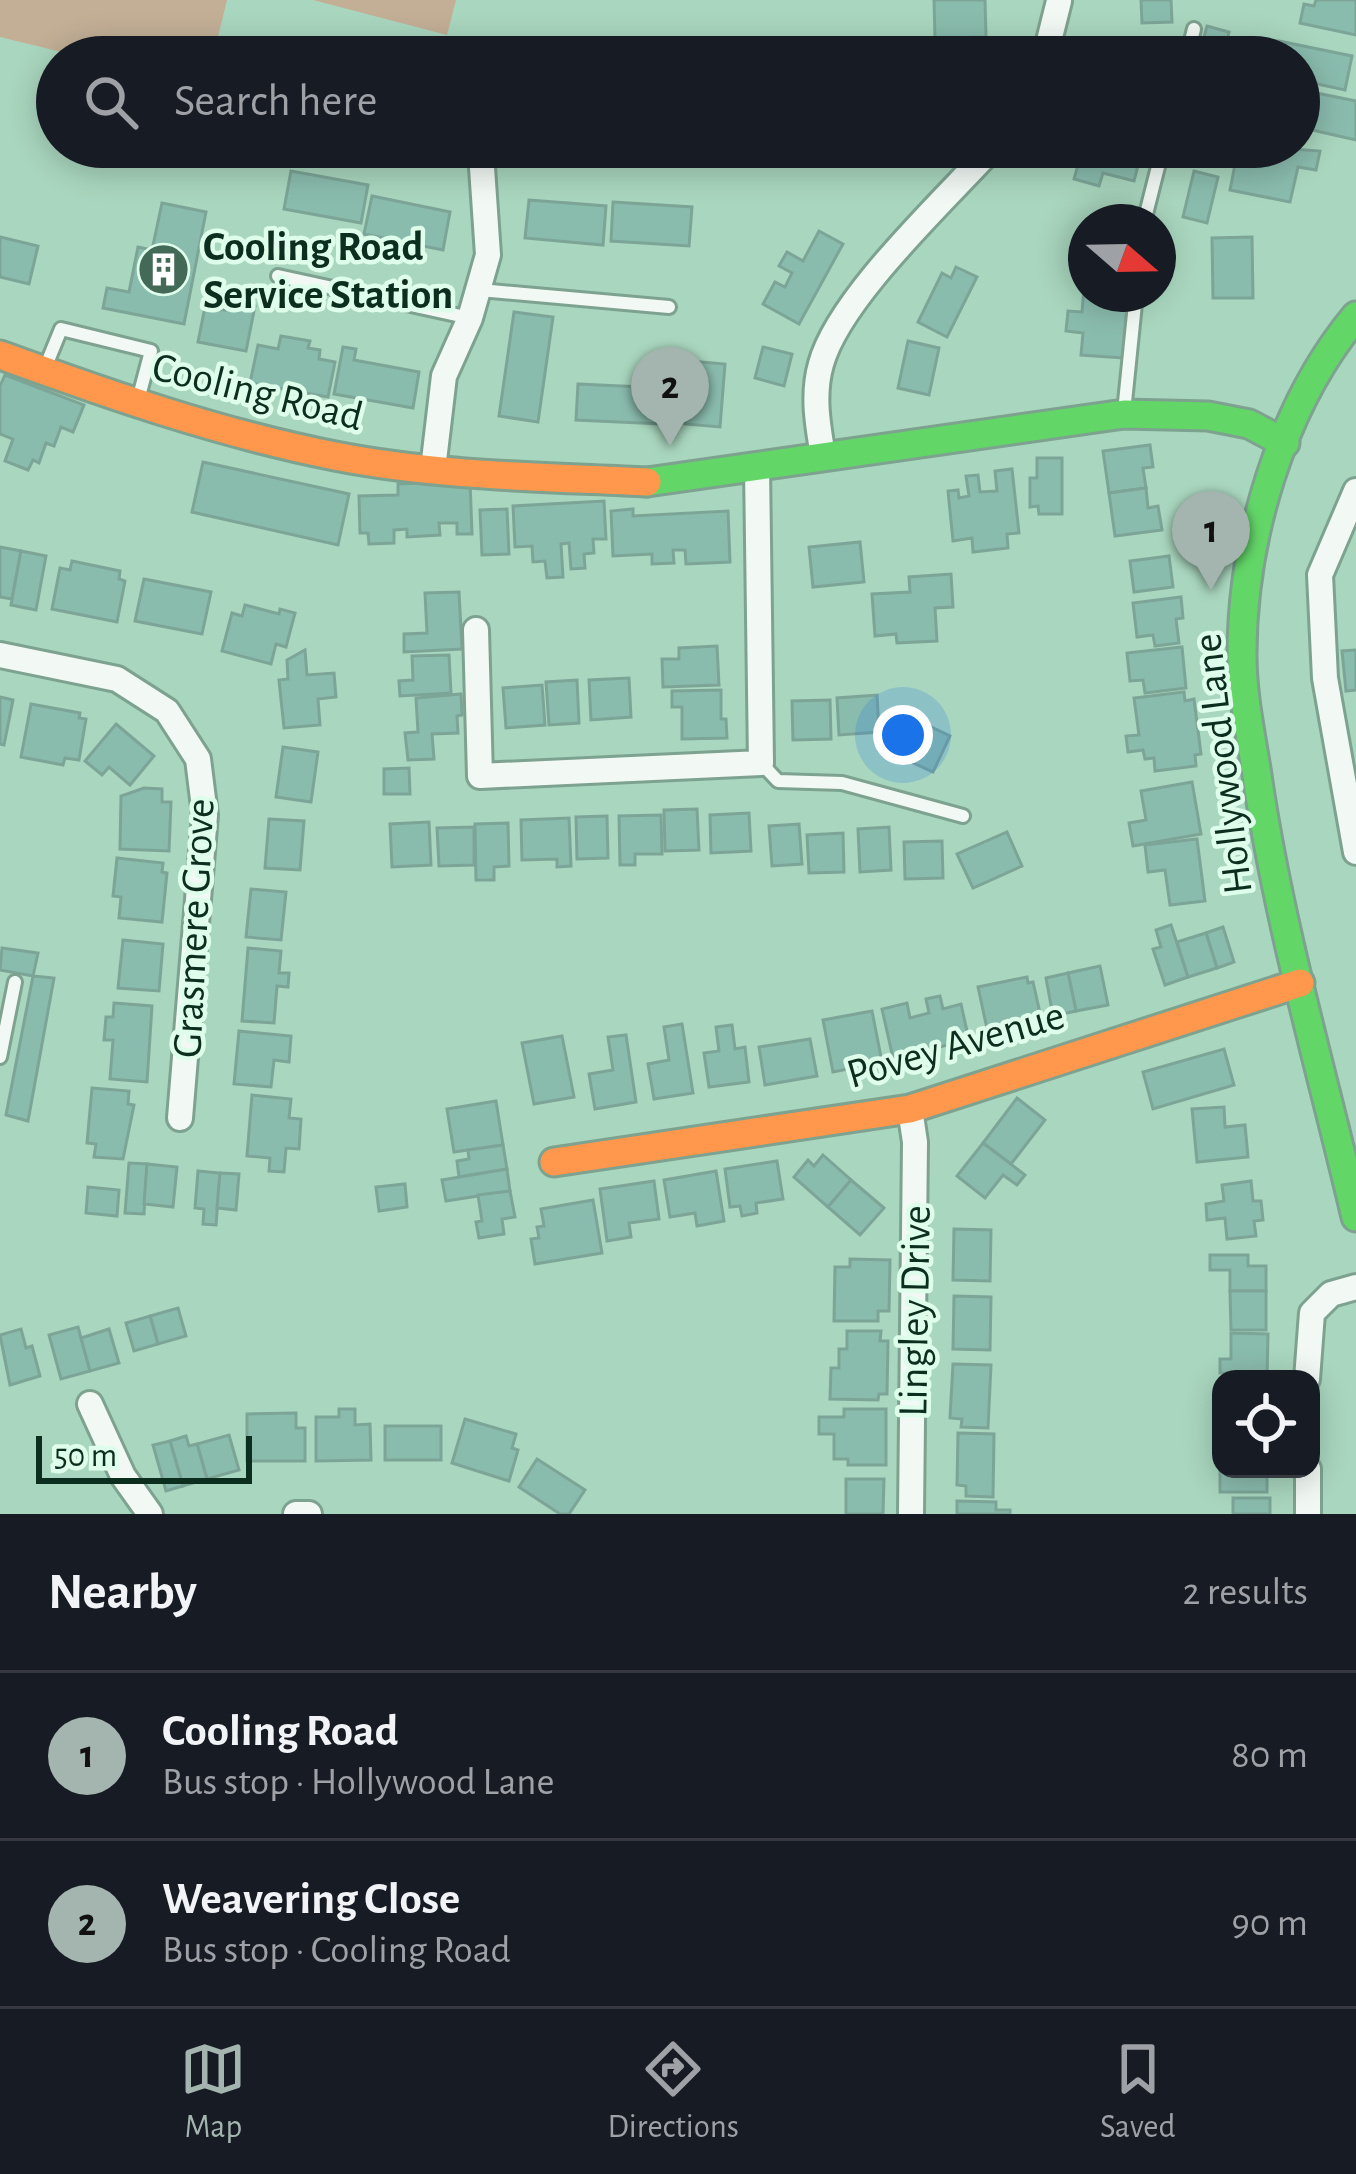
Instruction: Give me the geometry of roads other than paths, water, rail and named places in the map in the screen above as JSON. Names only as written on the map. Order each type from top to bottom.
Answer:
[{"type":"main road","name":"Hollywood Lane","points":[[1356,316],[1308,390],[1253,538],[1242,659],[1259,789],[1285,926],[1352,1176],[1356,1217]]},
{"type":"main road","name":"Cooling Road","points":[[0,356],[230,432],[338,457],[434,469],[646,482],[1124,414],[1208,416],[1249,424],[1285,442]]},
{"type":"main road","name":"Povey Avenue","points":[[554,1162],[910,1109],[1300,983]]},
{"type":"street","points":[[1050,36],[1059,1]]},
{"type":"street","points":[[434,469],[444,376],[470,318],[488,255],[482,168]]},
{"type":"street","points":[[823,456],[815,409],[820,364],[841,316],[974,168]]},
{"type":"street","points":[[476,630],[480,776],[760,764],[757,466]]},
{"type":"street","points":[[1354,837],[1325,678],[1320,575],[1356,491]]},
{"type":"street","name":"Grasmere Grove","points":[[0,655],[117,680],[167,711],[198,759],[206,815],[179,1118]]},
{"type":"street","name":"Lingley Drive","points":[[910,1109],[915,1142],[911,1514]]},
{"type":"street","points":[[1308,1370],[1312,1313],[1331,1294],[1356,1287]]},
{"type":"street","points":[[90,1404],[123,1476],[150,1514]]},
{"type":"street","points":[[1308,1478],[1308,1514]]},
{"type":"street","points":[[296,1514],[308,1514]]},
{"type":"lane","points":[[1192,36],[1194,28]]},
{"type":"lane","points":[[1149,204],[1158,168]]},
{"type":"lane","points":[[278,276],[470,318]]},
{"type":"lane","points":[[480,290],[669,307]]},
{"type":"lane","points":[[1124,414],[1134,312]]},
{"type":"lane","points":[[44,372],[61,328],[151,352],[137,405]]},
{"type":"lane","points":[[760,764],[778,781],[842,783],[963,817]]},
{"type":"lane","points":[[0,1057],[16,982]]},
{"type":"place","name":"Cooling Road Service Station","points":[[164,269]]},
{"type":"place","name":"Weavering Close","points":[[670,446]]},
{"type":"place","name":"Cooling Road","points":[[1211,590]]}]
